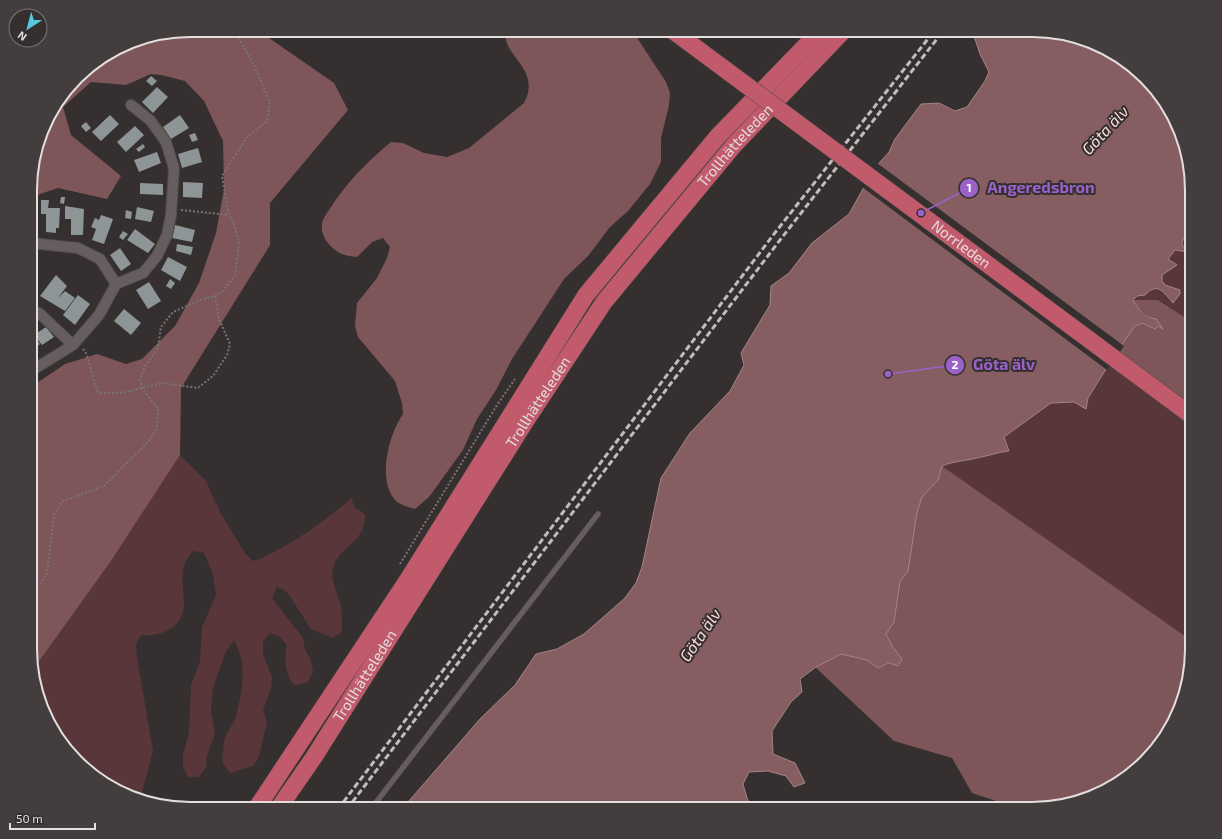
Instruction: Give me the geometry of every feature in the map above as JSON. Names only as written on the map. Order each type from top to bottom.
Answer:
[{"type":"highway","name":"Norrleden","points":[[681,37],[1185,411]]},
{"type":"highway","name":"Trollhätteleden","points":[[261,802],[403,587],[586,295],[718,136],[814,37]]},
{"type":"highway","name":"Trollhätteleden","points":[[283,802],[314,757],[520,429],[604,302],[734,145],[837,37]]},
{"type":"street","points":[[37,367],[72,345],[99,314],[116,284],[143,273],[157,256],[167,235],[172,209],[174,168],[166,142],[150,120],[131,105]]},
{"type":"street","points":[[37,244],[78,248],[100,259],[116,284]]},
{"type":"street","points":[[37,313],[72,345]]},
{"type":"lane","points":[[376,802],[598,514]]},
{"type":"path","points":[[37,589],[47,573],[54,515],[63,501],[104,486],[150,440],[157,428],[158,408],[142,387],[140,380],[146,366],[158,348],[161,327],[173,312],[198,301],[215,296],[223,290],[235,274],[239,243],[234,224],[229,215],[222,176],[247,137],[266,122],[270,103],[255,67],[238,37]]},
{"type":"path","points":[[172,209],[229,215]]},
{"type":"path","points":[[72,345],[84,350],[93,384],[99,393],[121,393],[162,383],[198,388],[213,376],[227,355],[230,344],[219,319],[215,296]]},
{"type":"shaded area","points":[[180,37],[268,37],[334,83],[348,110],[270,203],[270,245],[181,388],[180,455],[111,561],[37,663],[37,383],[65,364],[97,354],[126,364],[142,359],[175,326],[199,283],[216,233],[224,189],[223,141],[204,101],[185,81],[151,74],[126,85],[91,82],[63,107],[71,135],[121,176],[107,199],[58,188],[37,195],[38,170],[42,150],[57,113],[75,89],[89,75],[113,57],[150,42]]},
{"type":"shaded area","points":[[506,37],[637,37],[666,82],[670,93],[669,105],[661,138],[661,162],[650,184],[628,211],[610,227],[588,256],[564,279],[512,359],[496,390],[477,419],[463,450],[429,497],[415,509],[402,505],[395,500],[387,481],[386,469],[390,444],[393,433],[403,414],[402,403],[395,381],[358,337],[355,326],[357,303],[377,278],[387,258],[390,247],[383,238],[372,242],[357,257],[344,255],[337,252],[326,241],[322,232],[322,223],[337,198],[351,180],[366,164],[391,142],[403,143],[424,153],[447,157],[469,148],[524,103],[528,91],[528,80],[525,71],[509,47]]},
{"type":"shaded area","points":[[1185,237],[1185,317],[1160,301],[1133,300],[1137,296],[1145,295],[1154,289],[1157,289],[1164,292],[1173,303],[1176,300],[1173,288],[1165,285],[1161,281],[1162,275],[1168,272],[1168,259],[1175,250],[1181,251]]},
{"type":"shaded area","points":[[1133,300],[1158,300],[1185,317],[1185,402],[1111,361],[1134,327],[1142,323],[1154,329],[1157,326],[1163,329],[1137,307]]},
{"type":"shaded area","points":[[1111,361],[1185,402],[1185,636],[942,466],[1009,451],[1004,437],[1051,403],[1074,402],[1086,408],[1088,398]]},
{"type":"shaded area","points":[[180,455],[206,481],[220,512],[245,553],[253,561],[276,551],[304,534],[331,515],[351,498],[355,508],[365,514],[361,532],[336,560],[332,573],[332,578],[341,607],[342,632],[333,638],[311,629],[287,592],[277,587],[272,598],[303,638],[305,650],[311,660],[313,672],[307,683],[294,685],[286,666],[287,645],[280,637],[270,633],[263,642],[263,654],[272,677],[271,689],[263,710],[267,722],[259,757],[253,766],[230,773],[222,762],[223,747],[225,738],[235,719],[238,707],[242,688],[242,668],[241,658],[234,641],[226,651],[213,687],[211,711],[215,734],[207,756],[206,767],[199,777],[188,777],[183,767],[183,755],[189,732],[191,685],[200,662],[202,627],[216,595],[213,574],[204,553],[193,551],[186,560],[182,574],[184,605],[180,620],[170,629],[163,632],[141,635],[136,645],[153,751],[141,794],[113,782],[89,764],[75,750],[57,726],[42,689],[38,669],[37,663],[111,561]]},
{"type":"shaded area","points":[[942,466],[1185,636],[1185,659],[1180,689],[1165,726],[1147,750],[1133,764],[1108,782],[1072,797],[1042,802],[999,802],[972,793],[952,758],[894,741],[815,667],[841,654],[867,660],[878,668],[902,659],[892,646],[886,634],[894,622],[900,581],[908,571],[916,512],[922,497],[938,480]]},
{"type":"water","points":[[974,37],[1042,37],[1072,42],[1108,57],[1133,75],[1147,89],[1165,114],[1177,141],[1184,170],[1185,237],[1182,244],[1185,248],[1185,252],[1175,250],[1168,259],[1177,265],[1162,275],[1162,281],[1165,285],[1180,290],[1180,294],[1173,303],[1164,292],[1154,289],[1145,295],[1137,296],[1133,300],[1142,312],[1148,317],[1156,319],[1163,329],[1158,326],[1155,329],[1142,323],[1134,327],[1088,398],[1086,409],[1074,402],[1051,403],[1004,437],[1009,451],[942,466],[938,480],[922,497],[917,512],[908,571],[900,582],[894,622],[886,634],[892,646],[902,659],[898,666],[889,663],[878,668],[867,660],[841,654],[816,667],[800,679],[802,692],[791,702],[772,731],[773,754],[795,763],[805,783],[794,787],[786,776],[768,771],[749,772],[743,784],[749,802],[408,802],[480,719],[515,685],[536,654],[557,649],[584,634],[625,598],[636,583],[642,567],[661,478],[690,433],[730,391],[744,365],[741,353],[770,305],[771,286],[789,273],[812,243],[849,214],[874,169],[889,152],[895,139],[921,104],[939,103],[955,111],[967,107],[985,81],[989,72],[980,54]]},
{"type":"pier","points":[[877,163],[1124,346],[1107,370],[862,187]]},
{"type":"building","points":[[151,76],[157,81],[152,86],[146,81]]},
{"type":"building","points":[[157,87],[168,97],[153,113],[142,102]]},
{"type":"building","points":[[110,115],[119,124],[101,141],[92,132]]},
{"type":"building","points":[[180,115],[189,128],[171,139],[163,127]]},
{"type":"building","points":[[86,122],[91,128],[86,132],[81,126]]},
{"type":"building","points":[[135,126],[144,135],[126,152],[117,142]]},
{"type":"building","points":[[195,133],[198,140],[192,142],[189,135]]},
{"type":"building","points":[[143,144],[145,147],[139,152],[136,149]]},
{"type":"building","points":[[198,148],[202,162],[182,168],[178,154]]},
{"type":"building","points":[[157,152],[161,163],[139,172],[134,160]]},
{"type":"building","points":[[183,182],[203,183],[202,198],[183,197]]},
{"type":"building","points":[[140,183],[163,184],[163,195],[140,194]]},
{"type":"building","points":[[61,197],[65,197],[64,204],[60,203]]},
{"type":"building","points":[[41,200],[49,200],[48,208],[60,208],[59,228],[56,228],[56,233],[46,232],[46,214],[41,214]]},
{"type":"building","points":[[65,206],[84,209],[83,235],[71,235],[71,219],[65,219]]},
{"type":"building","points":[[137,207],[154,211],[151,222],[135,219]]},
{"type":"building","points":[[126,210],[132,212],[131,219],[125,218]]},
{"type":"building","points":[[101,215],[113,219],[104,244],[92,240],[96,229],[91,227],[95,218],[99,220]]},
{"type":"building","points":[[175,225],[195,230],[192,242],[172,238]]},
{"type":"building","points":[[135,229],[155,244],[148,253],[127,240]]},
{"type":"building","points":[[123,231],[128,234],[123,240],[119,237]]},
{"type":"building","points":[[177,244],[193,247],[191,255],[176,251]]},
{"type":"building","points":[[120,248],[131,264],[121,271],[110,255]]},
{"type":"building","points":[[168,257],[187,267],[180,281],[161,270]]},
{"type":"building","points":[[56,275],[67,286],[58,298],[65,291],[75,298],[65,311],[40,296]]},
{"type":"building","points":[[170,279],[175,283],[171,289],[166,286]]},
{"type":"building","points":[[149,282],[161,301],[148,309],[136,290]]},
{"type":"building","points":[[78,295],[90,304],[75,325],[63,315]]},
{"type":"building","points":[[124,309],[141,323],[131,335],[114,321]]},
{"type":"building","points":[[46,327],[54,337],[42,345],[37,339],[37,333]]},
{"type":"railway","points":[[343,802],[774,234],[929,37]]},
{"type":"railway","points":[[352,802],[780,240],[939,37]]},
{"type":"place","name":"Angeredsbron","points":[[921,213]]},
{"type":"place","name":"Göta älv","points":[[888,374]]}]
